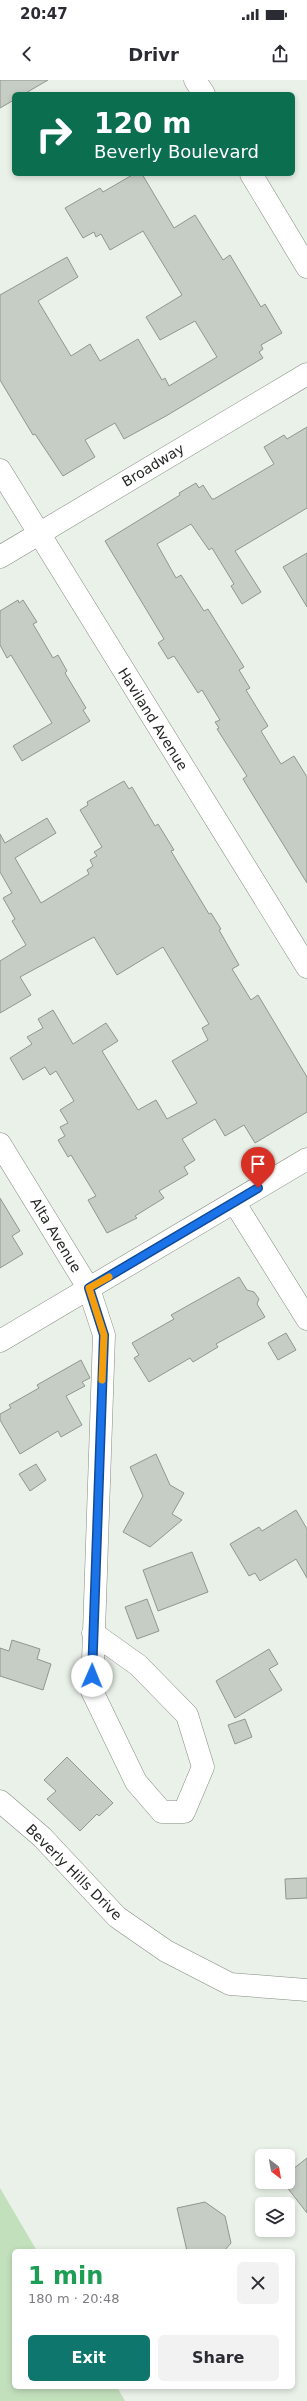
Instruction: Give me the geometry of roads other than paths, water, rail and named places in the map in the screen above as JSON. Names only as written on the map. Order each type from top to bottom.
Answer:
[{"type":"street","points":[[195,80],[203,92]]},
{"type":"street","points":[[252,176],[307,267]]},
{"type":"street","name":"Broadway","points":[[0,557],[307,374]]},
{"type":"street","name":"Haviland Avenue","points":[[0,470],[38,534],[307,967]]},
{"type":"street","name":"Alta Avenue","points":[[0,1144],[89,1288],[104,1335],[93,1633],[92,1691],[136,1782],[162,1812],[184,1812],[203,1767],[187,1715],[138,1665],[93,1633]]},
{"type":"street","points":[[0,1341],[307,1159]]},
{"type":"street","points":[[234,1202],[307,1319]]},
{"type":"street","name":"Beverly Hills Drive","points":[[0,1801],[42,1837],[117,1917],[166,1951],[230,1984],[307,1990]]}]
